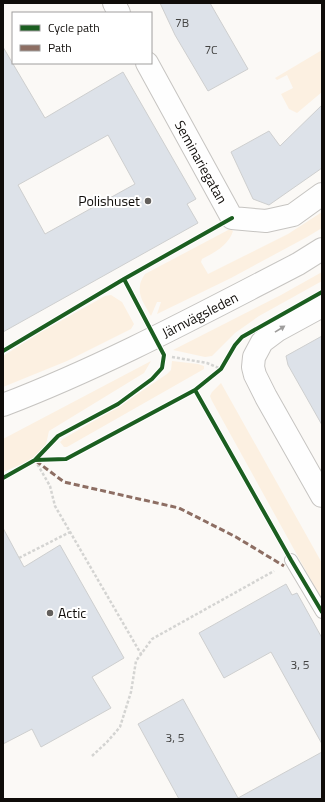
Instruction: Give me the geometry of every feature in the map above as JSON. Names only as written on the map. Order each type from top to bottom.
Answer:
[{"type":"main road","points":[[114,3],[118,12]]},
{"type":"main road","name":"Seminariegatan","points":[[148,64],[232,218],[266,221],[293,215],[322,194]]},
{"type":"main road","name":"Järnvägsleden","points":[[3,405],[53,386],[141,345],[298,264],[322,249]]},
{"type":"main road","points":[[322,306],[278,330],[262,342],[254,357],[253,367],[261,386],[322,496]]},
{"type":"main road","name":"Järnvägsleden","points":[[3,418],[53,386]]},
{"type":"lane","points":[[291,560],[322,612]]},
{"type":"path","points":[[170,356],[206,363],[221,369]]},
{"type":"path","points":[[92,756],[108,742],[120,727],[130,692],[136,661],[152,639],[284,566],[291,560],[195,390]]},
{"type":"path","points":[[35,460],[50,486],[55,506],[141,654]]},
{"type":"path","points":[[19,558],[70,532]]},
{"type":"shaded area","points":[[322,50],[322,92],[297,113],[289,109],[281,94],[293,88],[287,75],[277,80],[275,78]]},
{"type":"shaded area","points":[[322,212],[322,228],[231,278],[157,314],[161,302],[157,302],[151,316],[143,302],[140,294],[140,286],[145,274],[230,229],[233,231],[225,244],[202,259],[201,262],[208,274],[288,234]]},
{"type":"shaded area","points":[[322,272],[322,281],[259,316],[235,333],[212,356],[205,357],[173,350],[281,295]]},
{"type":"shaded area","points":[[111,295],[122,302],[134,324],[131,329],[67,361],[3,387],[3,356],[41,332],[105,296]]},
{"type":"shaded area","points":[[151,361],[144,373],[49,431],[44,453],[41,456],[3,472],[3,439]]},
{"type":"shaded area","points":[[172,361],[198,364],[204,366],[204,369],[67,447],[64,447],[60,442],[121,405],[167,374],[171,370]]},
{"type":"shaded area","points":[[221,383],[322,563],[322,600],[212,401],[210,396],[212,392]]},
{"type":"building","points":[[160,3],[210,3],[248,69],[208,91],[175,35]]},
{"type":"building","name":"Polishuset","points":[[3,47],[45,118],[123,72],[196,199],[187,204],[198,223],[3,332]],"holes":[[[108,135],[135,184],[45,234],[18,185]]]},
{"type":"building","points":[[322,105],[322,168],[269,205],[253,199],[231,152],[269,131],[280,146]]},
{"type":"building","points":[[322,336],[322,425],[288,365],[286,356]]},
{"type":"building","name":"Actic","points":[[3,528],[24,567],[60,545],[124,658],[92,677],[111,708],[41,747],[32,729],[3,744]]},
{"type":"building","points":[[286,584],[292,595],[297,593],[322,638],[322,744],[271,652],[224,678],[199,633]]},
{"type":"building","points":[[183,699],[238,798],[322,752],[322,799],[179,799],[138,724]]},
{"type":"marked path","points":[[36,461],[64,482],[179,508],[236,537],[284,566]]},
{"type":"cycle path","points":[[3,351],[124,279],[232,218]]},
{"type":"cycle path","points":[[35,460],[58,436],[118,404],[152,379],[162,368],[164,355],[124,279]]},
{"type":"cycle path","points":[[3,478],[35,460],[66,459],[195,390],[221,369],[235,345],[242,337],[322,292]]},
{"type":"cycle path","points":[[195,390],[322,612]]},
{"type":"place","name":"Polishuset","points":[[148,201]]},
{"type":"place","name":"Actic","points":[[50,613]]}]
